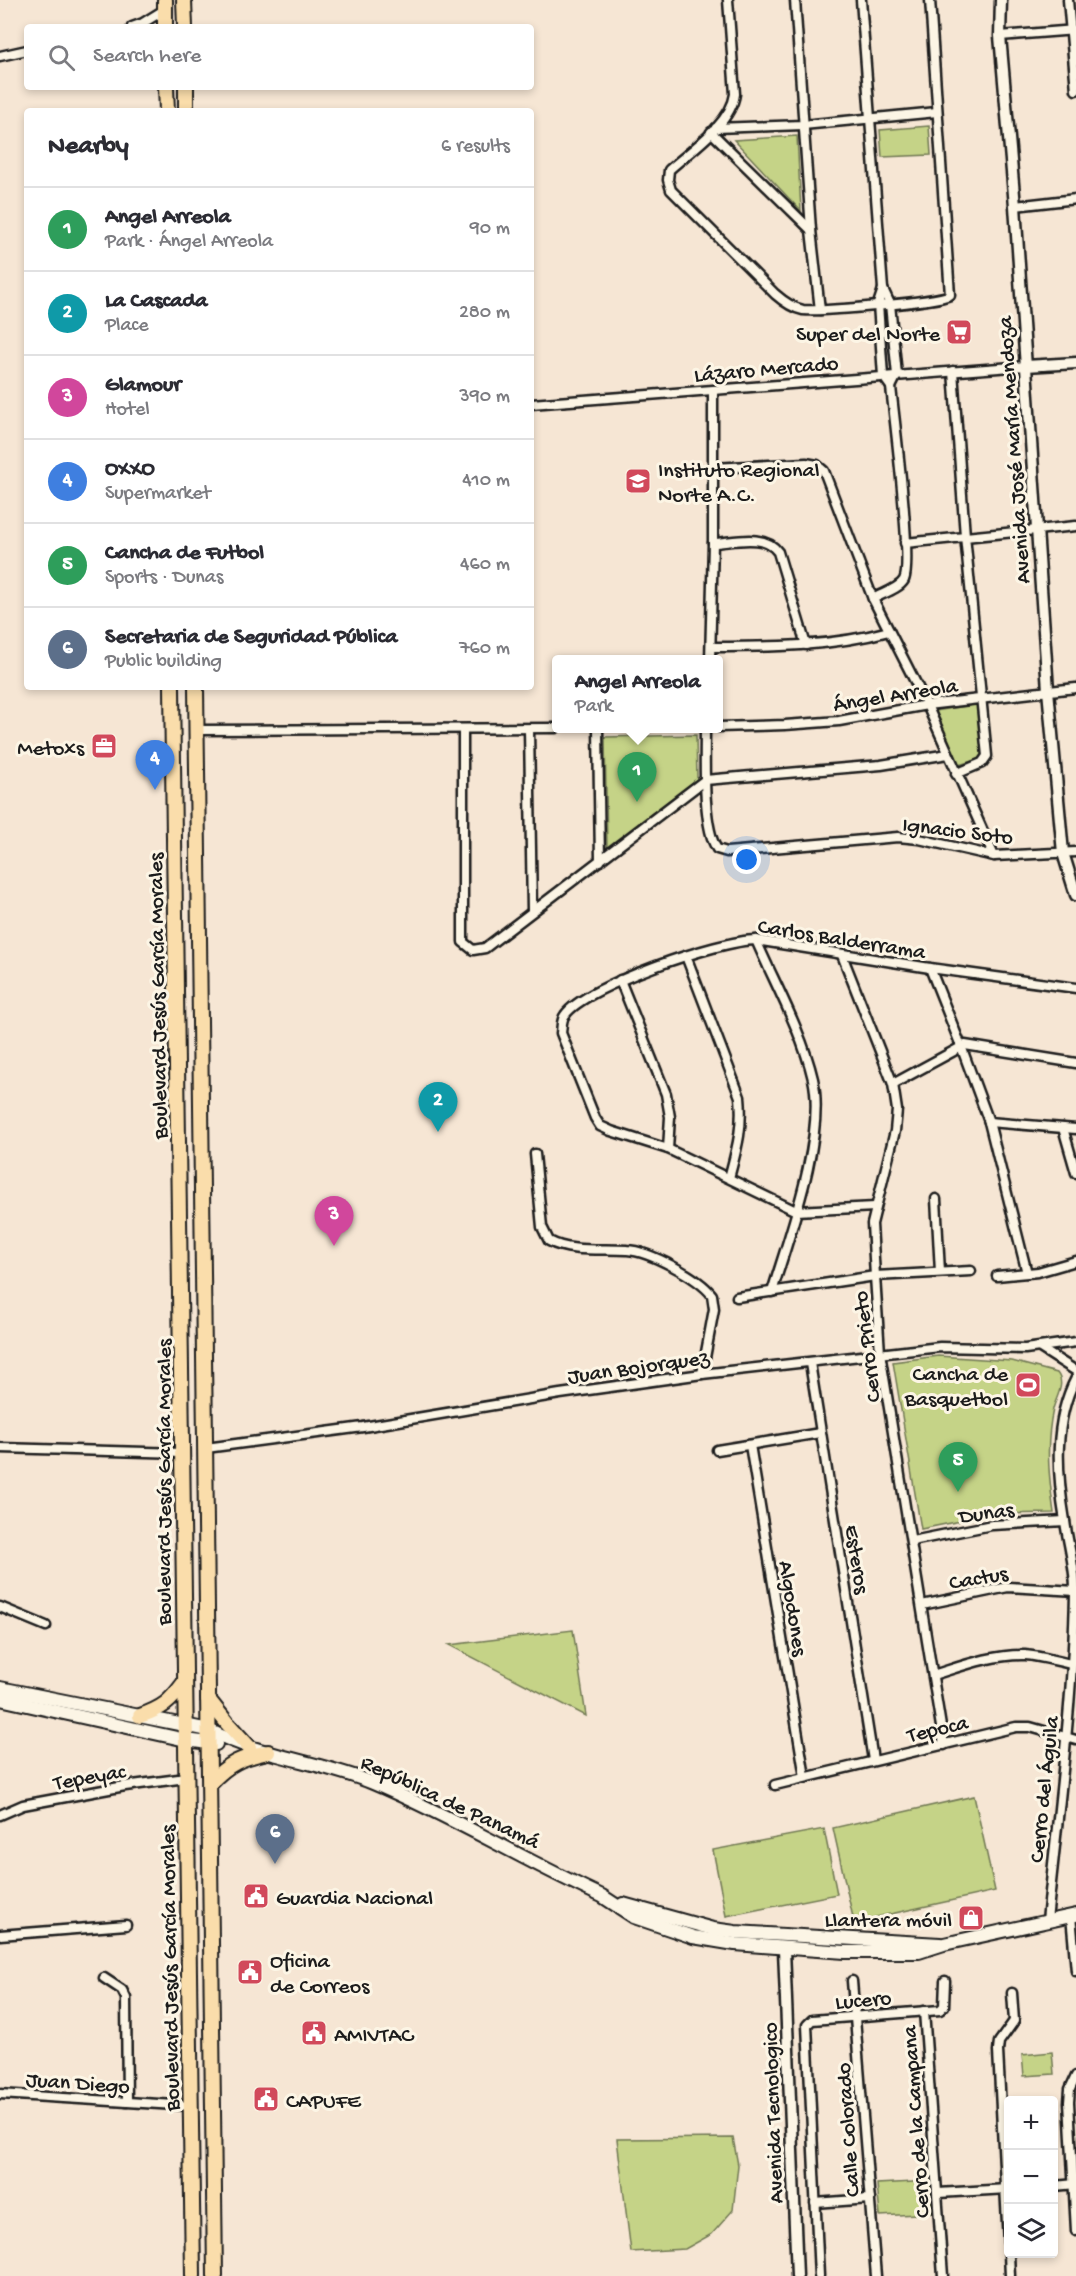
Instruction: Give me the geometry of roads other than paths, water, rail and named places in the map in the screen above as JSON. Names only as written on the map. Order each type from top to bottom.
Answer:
[{"type":"main road","points":[[184,0],[184,24]]},
{"type":"main road","points":[[165,5],[165,24]]},
{"type":"main road","points":[[166,90],[166,108]]},
{"type":"main road","points":[[186,90],[186,108]]},
{"type":"main road","name":"Boulevard Jesús García Morales","points":[[172,690],[193,2276]]},
{"type":"main road","name":"Boulevard Jesús García Morales","points":[[196,690],[215,2276]]},
{"type":"main road","points":[[174,808],[197,809]]},
{"type":"main road","points":[[140,1716],[168,1703],[184,1683]]},
{"type":"main road","points":[[0,1688],[57,1706],[186,1740],[209,1737]]},
{"type":"main road","points":[[208,1699],[249,1747]]},
{"type":"main road","points":[[0,1700],[140,1716],[186,1725],[209,1737]]},
{"type":"main road","name":"República de Panamá","points":[[209,1737],[323,1766],[373,1783],[610,1900],[634,1917],[675,1932],[710,1941],[784,1949],[919,1952],[944,1944],[1073,1916]]},
{"type":"main road","points":[[210,1783],[224,1768],[238,1759],[268,1752]]},
{"type":"main road","name":"República de Panamá","points":[[610,1900],[665,1916],[735,1932],[944,1944]]},
{"type":"main road","points":[[665,1916],[675,1923],[703,1932],[778,1942],[784,1949],[793,1943],[895,1948],[922,1942]]},
{"type":"street","points":[[728,0],[735,94],[733,105],[714,130],[669,170],[668,180],[671,190],[775,294],[787,304],[802,309],[820,310],[950,296],[930,0]]},
{"type":"street","points":[[795,0],[811,230],[820,310]]},
{"type":"street","points":[[861,0],[883,289],[890,304],[897,375],[891,387]]},
{"type":"street","name":"Avenida José María Mendoza","points":[[1001,0],[1000,36],[1015,206],[1048,690],[1063,853],[1076,895]]},
{"type":"street","points":[[1068,0],[1074,31],[1076,90]]},
{"type":"street","points":[[140,24],[165,5]]},
{"type":"street","points":[[1000,36],[1074,31]]},
{"type":"street","points":[[0,56],[24,51]]},
{"type":"street","points":[[714,130],[870,120],[938,112]]},
{"type":"street","points":[[714,130],[811,230]]},
{"type":"street","points":[[1015,206],[1076,200]]},
{"type":"street","points":[[873,599],[904,581],[905,543],[891,387],[884,376],[878,304],[883,289]]},
{"type":"street","name":"Lázaro Mercado","points":[[534,404],[1076,363]]},
{"type":"street","points":[[953,371],[965,536],[987,756],[986,761],[956,774]]},
{"type":"street","points":[[710,655],[713,392]]},
{"type":"street","points":[[713,468],[806,463],[817,465],[824,471],[873,599],[927,705],[994,856]]},
{"type":"street","points":[[905,543],[1076,526]]},
{"type":"street","points":[[713,543],[764,540],[772,544],[778,552],[806,645]]},
{"type":"street","points":[[711,647],[843,642],[889,632]]},
{"type":"street","name":"Ángel Arreola","points":[[723,727],[839,721],[927,705],[1076,688]]},
{"type":"street","points":[[196,730],[552,728]]},
{"type":"street","points":[[529,729],[532,911]]},
{"type":"street","points":[[463,730],[464,942],[472,950],[485,948],[705,780],[881,765],[948,754]]},
{"type":"street","points":[[598,733],[600,861]]},
{"type":"street","points":[[705,733],[705,780]]},
{"type":"street","name":"Ignacio Soto","points":[[705,780],[710,833],[717,849],[727,852],[898,837],[919,839],[958,850],[994,856],[1076,852]]},
{"type":"street","name":"Carlos Balderrama","points":[[668,1149],[600,1126],[561,1033],[562,1020],[576,1004],[620,980],[720,945],[741,940],[756,940],[842,955],[1076,988]]},
{"type":"street","points":[[756,940],[807,1055],[814,1082],[813,1140],[796,1211],[772,1292]]},
{"type":"street","name":"Cerro Prieto","points":[[842,955],[893,1084],[897,1110],[895,1131],[872,1224],[880,1353],[944,1745]]},
{"type":"street","points":[[686,956],[740,1097],[742,1121],[739,1144],[729,1178]]},
{"type":"street","points":[[930,968],[962,1046],[989,1122],[1026,1273]]},
{"type":"street","points":[[620,980],[666,1094],[670,1117],[668,1149],[796,1211],[875,1207]]},
{"type":"street","points":[[893,1084],[962,1046],[968,1045],[1076,1063]]},
{"type":"street","points":[[989,1122],[1076,1129]]},
{"type":"street","points":[[1063,1128],[1076,1173]]},
{"type":"street","points":[[535,1154],[542,1227],[549,1240],[565,1247],[642,1252],[678,1270],[709,1290],[714,1309],[702,1374]]},
{"type":"street","points":[[936,1199],[940,1272]]},
{"type":"street","points":[[997,1276],[1038,1272],[1076,1261]]},
{"type":"street","points":[[737,1297],[875,1276],[971,1271]]},
{"type":"street","name":"Juan Bojorquez","points":[[206,1448],[363,1427],[560,1394],[702,1374],[961,1346],[1040,1348],[1076,1342]]},
{"type":"street","points":[[1040,1348],[1076,1371]]},
{"type":"street","name":"Esteros","points":[[810,1363],[873,1760]]},
{"type":"street","name":"Cerro del Águila","points":[[1047,1921],[1066,1739],[1076,1591],[1065,1521],[1058,1443],[1069,1391],[1076,1378]]},
{"type":"street","points":[[717,1450],[820,1433]]},
{"type":"street","name":"Algodones","points":[[750,1445],[805,1777]]},
{"type":"street","points":[[0,1448],[183,1453]]},
{"type":"street","name":"Dunas","points":[[912,1541],[992,1525],[1065,1521]]},
{"type":"street","name":"Cactus","points":[[922,1605],[1008,1587],[1076,1591]]},
{"type":"street","points":[[0,1607],[46,1626]]},
{"type":"street","points":[[933,1675],[976,1662],[1014,1655],[1027,1655],[1071,1664]]},
{"type":"street","name":"Tepoca","points":[[775,1785],[1024,1726],[1076,1740]]},
{"type":"street","name":"Tepeyac","points":[[0,1815],[23,1805],[125,1786],[186,1778]]},
{"type":"street","points":[[1073,1916],[1076,1971]]},
{"type":"street","points":[[0,1935],[126,1925]]},
{"type":"street","name":"Avenida Tecnologico","points":[[784,1949],[797,2276]]},
{"type":"street","points":[[104,1978],[122,1990],[126,1998],[127,2102]]},
{"type":"street","name":"Calle Colorado","points":[[852,1981],[876,2276]]},
{"type":"street","name":"Cerro de la Campana","points":[[943,2276],[924,2011],[943,2009],[945,1982]]},
{"type":"street","points":[[1004,2150],[998,2051],[999,2042],[1014,2021],[1012,1992]]},
{"type":"street","name":"Lucero","points":[[814,2203],[807,2025],[812,2020],[924,2011]]},
{"type":"street","points":[[1076,2076],[1071,2089],[1076,2231]]},
{"type":"street","name":"Juan Diego","points":[[0,2094],[191,2106]]},
{"type":"street","points":[[1058,2186],[1074,2184]]},
{"type":"street","points":[[938,2193],[1004,2189]]},
{"type":"street","points":[[819,2276],[814,2203],[870,2199]]},
{"type":"street","points":[[1009,2258],[1010,2276]]},
{"type":"place","name":"Super del Norte","points":[[959,332]]},
{"type":"place","name":"Instituto Regional Norte A.C.","points":[[638,481]]},
{"type":"place","name":"Metoxs","points":[[104,746]]},
{"type":"place","name":"OXXO","points":[[155,790]]},
{"type":"place","name":"Angel Arreola","points":[[637,802]]},
{"type":"place","name":"La Cascada","points":[[438,1132]]},
{"type":"place","name":"Glamour","points":[[334,1246]]},
{"type":"place","name":"Cancha de Basquetbol","points":[[1028,1385]]},
{"type":"place","name":"Cancha de Futbol","points":[[958,1492]]},
{"type":"place","name":"Secretaria de Seguridad Pública","points":[[275,1864]]},
{"type":"place","name":"Guardia Nacional","points":[[256,1896]]},
{"type":"place","name":"Llantera móvil","points":[[971,1918]]},
{"type":"place","name":"Oficina de Correos","points":[[250,1972]]},
{"type":"place","name":"AMIVTAC","points":[[314,2033]]},
{"type":"place","name":"CAPUFE","points":[[266,2099]]}]
